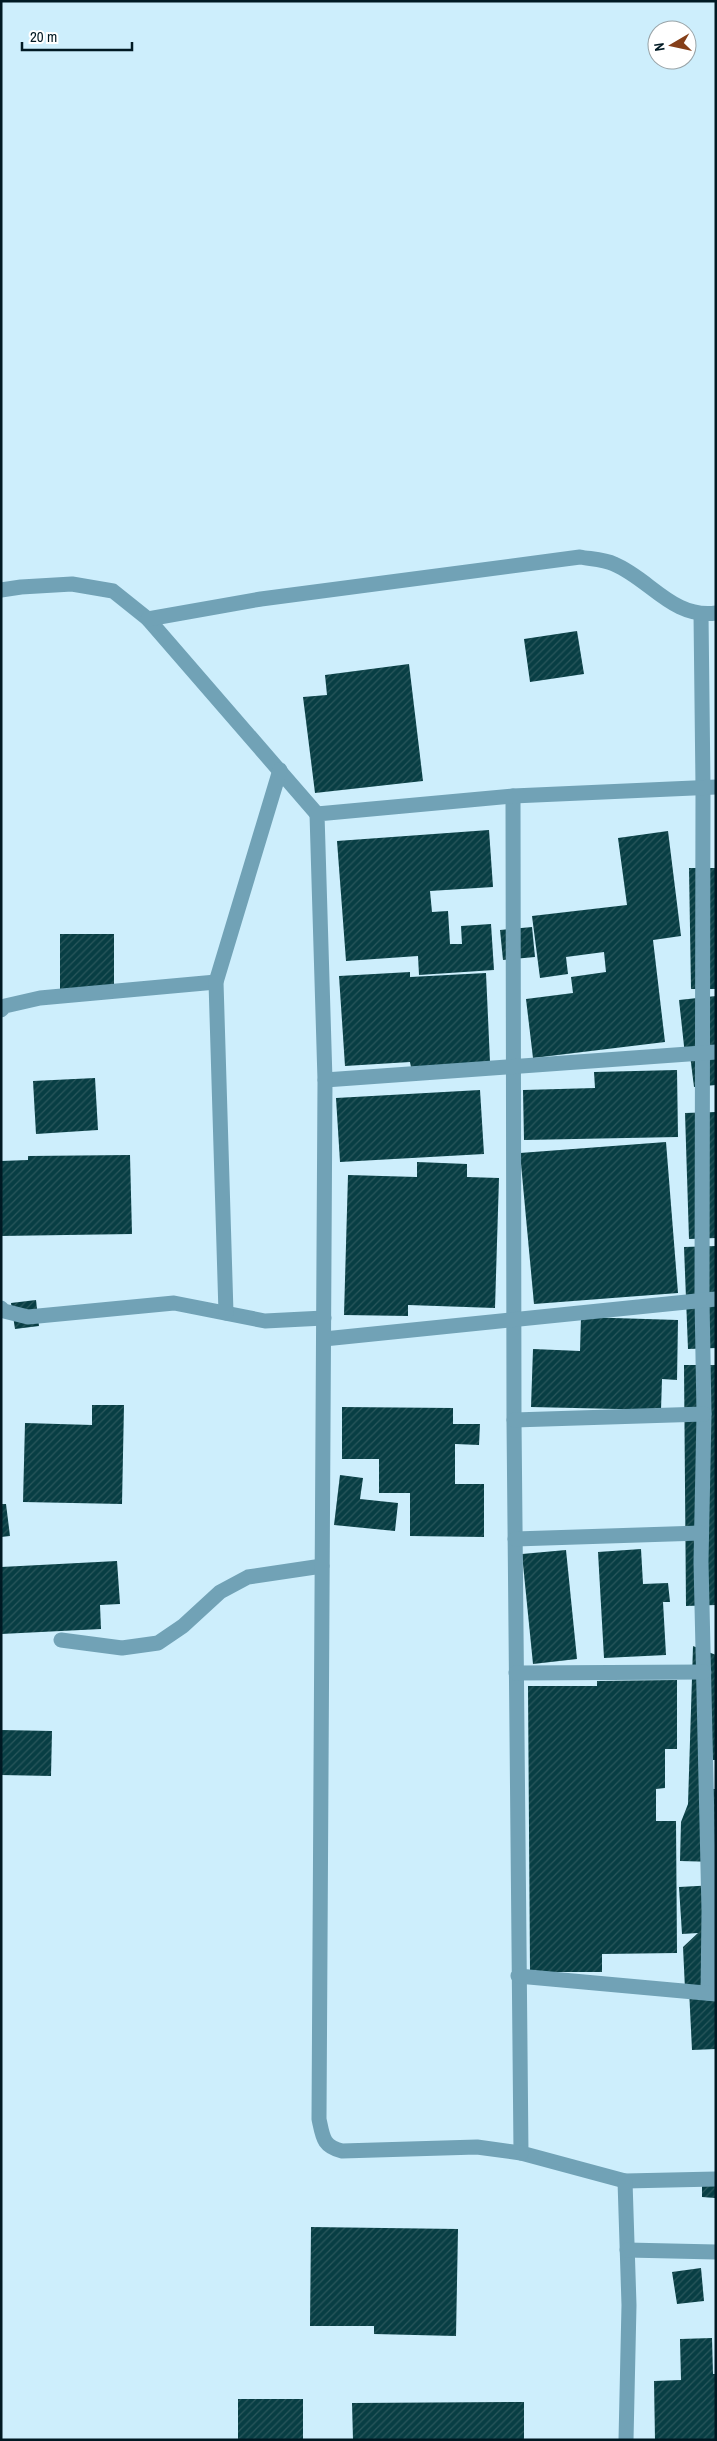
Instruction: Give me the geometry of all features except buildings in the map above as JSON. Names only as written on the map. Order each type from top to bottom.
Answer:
[{"type":"street","points":[[148,619],[261,599],[580,557],[614,563],[683,610],[708,614],[710,787],[709,1299],[701,1533],[708,1562],[704,1672],[711,1814],[712,1993],[518,1976]]},
{"type":"street","points":[[1,590],[21,586],[72,584],[113,591],[148,619],[317,814],[325,1080],[319,2119],[323,2138],[330,2148],[342,2151],[477,2147],[521,2153],[625,2181],[716,2179]]},
{"type":"street","points":[[226,1313],[216,982],[280,770]]},
{"type":"street","points":[[317,814],[513,796],[710,787]]},
{"type":"street","points":[[513,796],[514,1420],[521,2153]]},
{"type":"street","points":[[1,1010],[5,1006],[40,998],[216,982]]},
{"type":"street","points":[[325,1080],[513,1065],[709,1053]]},
{"type":"street","points":[[324,1339],[709,1299]]},
{"type":"street","points":[[1,1308],[4,1311],[28,1317],[174,1303],[266,1321],[324,1318]]},
{"type":"street","points":[[514,1420],[704,1414]]},
{"type":"street","points":[[515,1539],[701,1533]]},
{"type":"street","points":[[61,1640],[122,1648],[158,1643],[183,1626],[220,1592],[248,1577],[322,1566]]},
{"type":"street","points":[[516,1673],[704,1672]]},
{"type":"street","points":[[625,2181],[629,2305],[626,2440]]},
{"type":"street","points":[[627,2250],[716,2252]]}]
